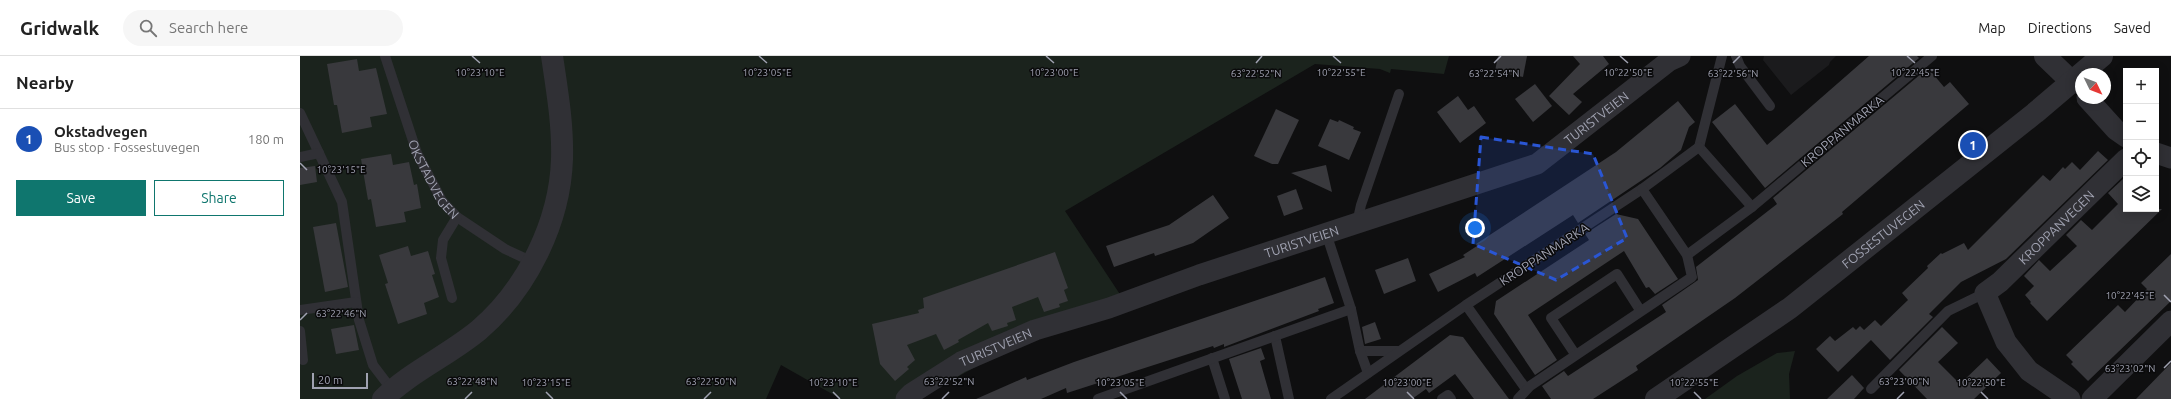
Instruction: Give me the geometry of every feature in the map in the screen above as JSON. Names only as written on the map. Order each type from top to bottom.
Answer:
[{"type":"street","points":[[388,394],[449,353],[480,329],[511,296],[533,262],[555,206],[562,160],[561,111],[552,56]]},
{"type":"street","name":"TURISTVEIEN","points":[[906,399],[961,362],[1035,330],[1109,308],[1199,275],[1538,164],[1669,61],[1680,56]]},
{"type":"street","points":[[2045,56],[2075,86]]},
{"type":"street","name":"FOSSESTUVEGEN","points":[[2092,68],[2102,56]]},
{"type":"street","name":"FOSSESTUVEGEN","points":[[1656,399],[1790,308],[2075,88]]},
{"type":"street","points":[[2092,104],[2116,130],[2123,135]]},
{"type":"street","points":[[2159,154],[2171,158]]},
{"type":"street","name":"KROPPANVEGEN","points":[[1985,293],[2005,276],[2123,162]]},
{"type":"street","points":[[1985,293],[2006,342],[2029,371],[2070,399]]},
{"type":"street","points":[[2092,399],[2171,321]]},
{"type":"lane","name":"OKSTADVEGEN","points":[[385,56],[418,153],[442,201],[457,217],[505,249],[533,262]]},
{"type":"lane","points":[[1722,56],[1699,147],[1752,207]]},
{"type":"lane","points":[[1736,56],[1740,66],[1770,106]]},
{"type":"lane","name":"KROPPANMARKA","points":[[1687,255],[1752,207],[1932,56]]},
{"type":"lane","points":[[1357,223],[1363,199],[1399,94]]},
{"type":"lane","points":[[300,113],[342,202],[359,320],[374,365],[388,394]]},
{"type":"lane","name":"KROPPANMARKA","points":[[1331,399],[1399,351],[1642,189],[1699,147]]},
{"type":"lane","points":[[300,157],[319,153]]},
{"type":"lane","points":[[1518,399],[1526,389],[1575,354],[1692,277],[1687,255],[1642,189]]},
{"type":"lane","points":[[452,298],[441,258],[443,240],[457,217]]},
{"type":"lane","points":[[1326,233],[1352,310],[1360,351],[1368,373]]},
{"type":"lane","points":[[1575,354],[1551,318],[1617,274],[1640,310]]},
{"type":"lane","name":"KROPPANVEGEN","points":[[1871,389],[1948,311],[1985,293]]},
{"type":"lane","points":[[300,310],[356,302]]},
{"type":"lane","points":[[1466,306],[1526,389]]},
{"type":"lane","points":[[1098,399],[1121,395],[1212,358],[1352,310]]},
{"type":"lane","points":[[300,331],[303,360]]},
{"type":"lane","points":[[1275,336],[1289,399]]},
{"type":"lane","points":[[1360,351],[1399,351]]},
{"type":"lane","points":[[1212,358],[1225,399]]},
{"type":"lane","points":[[1442,399],[1448,395],[1451,399]]},
{"type":"highlighted area","points":[[1481,137],[1593,154],[1627,238],[1556,280],[1473,244]]},
{"type":"shaded area","points":[[300,56],[1449,56],[1444,74],[1391,69],[1390,73],[1380,69],[1315,64],[1065,211],[1129,308],[1014,346],[917,399],[841,399],[781,365],[766,399],[300,399]]},
{"type":"shaded area","points":[[1764,56],[1836,56],[1829,65],[1791,95],[1763,60]]},
{"type":"shaded area","points":[[1795,351],[1789,374],[1790,399],[1705,399],[1737,376],[1777,353]]},
{"type":"building","points":[[1498,56],[1527,56],[1523,77],[1495,71]]},
{"type":"building","points":[[1573,56],[1603,56],[1609,64],[1573,94],[1582,102],[1569,115],[1549,96],[1580,64]]},
{"type":"building","points":[[1869,56],[1917,56],[1919,58],[1765,188],[1712,122],[1735,104],[1767,145]]},
{"type":"building","points":[[357,59],[359,71],[376,68],[387,114],[370,117],[372,127],[342,133],[337,105],[334,105],[327,64]]},
{"type":"building","points":[[1928,68],[1944,87],[1950,82],[1969,104],[1842,212],[1843,214],[1735,298],[1636,366],[1638,370],[1593,399],[1551,399],[1542,386],[1564,371],[1568,376],[1666,312],[1662,305],[1698,280],[1696,267],[1777,204],[1773,198]]},
{"type":"building","points":[[1535,84],[1552,106],[1533,122],[1515,99]]},
{"type":"building","points":[[1458,96],[1468,110],[1474,106],[1486,123],[1460,143],[1437,112]]},
{"type":"building","points":[[1678,101],[1695,122],[1689,127],[1681,150],[1660,168],[1578,223],[1573,215],[1477,277],[1475,273],[1438,292],[1429,274],[1465,257],[1463,255],[1477,246],[1476,244],[1616,152]]},
{"type":"building","points":[[1276,109],[1299,120],[1278,164],[1272,164],[1254,156]]},
{"type":"building","points":[[1330,119],[1338,122],[1339,120],[1361,132],[1349,160],[1318,146]]},
{"type":"building","points":[[2098,151],[2108,160],[2006,259],[1961,282],[1929,314],[1933,317],[1890,360],[1871,340],[1838,372],[1816,349],[1830,336],[1835,341],[1853,327],[1856,330],[1860,326],[1864,330],[1875,320],[1881,326],[1908,300],[1902,293],[1941,253],[1942,254],[1964,243],[1968,250],[2043,175],[2050,181],[2063,167],[2065,169],[2072,162],[2080,170]]},
{"type":"building","points":[[391,154],[393,165],[409,162],[414,185],[417,184],[421,208],[404,212],[406,222],[376,227],[371,199],[368,200],[361,159]]},
{"type":"building","points":[[1326,165],[1332,192],[1291,173]]},
{"type":"building","points":[[315,166],[317,182],[300,185],[300,168]]},
{"type":"building","points":[[2123,179],[2123,212],[2159,212],[2047,321],[2030,303],[2031,302],[2025,295],[2034,286],[2024,276],[2039,260],[2050,271],[2077,246],[2066,235],[2081,220],[2092,230],[2118,204],[2108,193]]},
{"type":"building","points":[[1296,189],[1303,209],[1284,216],[1277,196]]},
{"type":"building","points":[[1213,195],[1229,218],[1193,243],[1155,256],[1154,253],[1114,267],[1106,246],[1169,225]]},
{"type":"building","points":[[1616,214],[1638,219],[1678,279],[1655,294],[1649,287],[1646,288],[1624,251],[1528,315],[1557,360],[1535,375],[1494,314],[1496,301],[1589,240],[1585,234]]},
{"type":"building","points":[[336,223],[348,287],[325,292],[313,227]]},
{"type":"building","points":[[408,246],[411,256],[428,251],[435,274],[432,275],[439,297],[424,303],[427,314],[398,324],[385,284],[388,283],[379,255]]},
{"type":"building","points":[[1055,252],[1068,288],[1064,290],[1068,301],[1059,304],[1060,307],[1044,312],[1038,297],[1012,307],[1016,320],[1007,323],[1008,326],[992,331],[988,323],[958,340],[959,342],[944,350],[936,334],[907,345],[915,360],[907,367],[909,369],[895,381],[880,364],[872,324],[919,313],[918,310],[924,308],[923,298]]},
{"type":"building","points":[[2171,254],[2171,301],[2088,381],[2071,364],[2073,362],[2066,355],[2118,305],[2125,312],[2147,289],[2141,283]]},
{"type":"building","points":[[1408,258],[1416,281],[1384,294],[1375,270]]},
{"type":"building","points":[[1325,277],[1334,303],[1318,309],[1319,311],[1224,347],[1224,344],[1214,348],[1213,346],[1067,393],[1066,388],[1041,399],[976,399],[1026,377],[1027,380],[1074,362]]},
{"type":"building","points":[[1375,322],[1381,339],[1365,344],[1362,327]]},
{"type":"building","points":[[354,325],[359,350],[336,354],[331,329]]},
{"type":"building","points":[[1942,327],[1958,343],[1938,362],[1960,384],[1987,358],[2001,373],[1974,399],[1927,399],[1899,370]]},
{"type":"building","points":[[1450,335],[1463,337],[1509,399],[1474,399],[1455,374],[1429,393],[1426,389],[1412,399],[1365,399]]},
{"type":"building","points":[[1261,348],[1265,359],[1260,361],[1271,399],[1242,399],[1229,359]]},
{"type":"building","points":[[2171,363],[2171,399],[2136,399]]},
{"type":"building","points":[[1852,375],[1864,388],[1854,399],[1827,399]]},
{"type":"place","name":"Okstadvegen","points":[[1973,145]]}]
